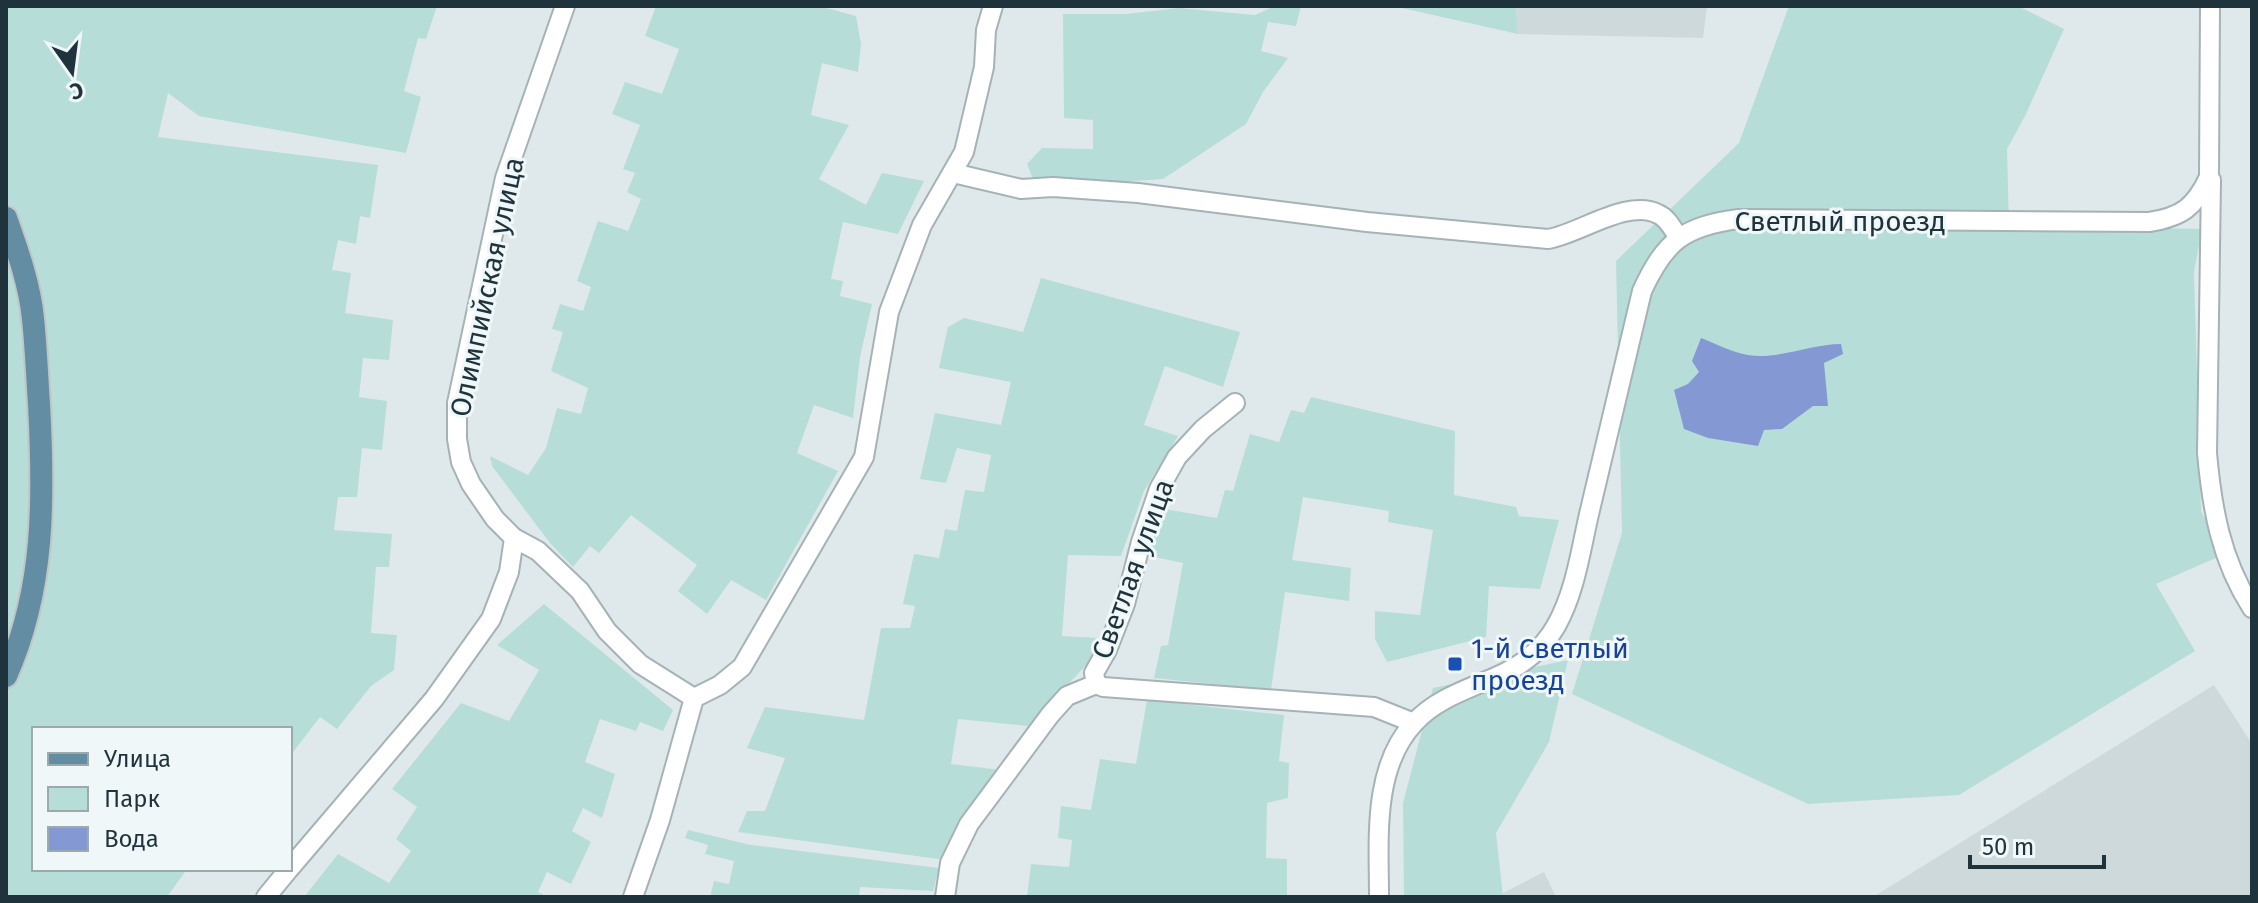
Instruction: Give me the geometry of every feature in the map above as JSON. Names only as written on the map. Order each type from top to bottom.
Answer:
[{"type":"main road","points":[[6,218],[33,316],[42,506],[38,568],[32,600],[23,636],[6,676]]},
{"type":"street","name":"Олимпийская улица","points":[[565,6],[505,178],[457,403],[457,439],[461,462],[471,484],[495,519],[514,538],[538,551],[580,591],[607,631],[640,664],[694,698]]},
{"type":"street","points":[[633,897],[660,820],[694,698],[720,685],[742,667],[864,457],[889,312],[922,225],[964,152],[984,67],[986,30],[993,6]]},
{"type":"street","name":"Светлый проезд","points":[[1414,723],[1445,699],[1518,666],[1534,655],[1558,624],[1576,567],[1642,291],[1656,261],[1679,238],[1707,224],[1739,219],[2149,222],[2169,219],[2187,209],[2201,195],[2209,177],[2210,6]]},
{"type":"street","points":[[2211,157],[2207,416],[2210,491],[2225,554],[2238,586],[2252,608]]},
{"type":"street","points":[[953,173],[1021,189],[1053,187],[1138,193],[1367,222],[1548,239],[1561,237],[1612,215],[1649,210],[1664,218],[1679,238]]},
{"type":"street","name":"Светлая улица","points":[[945,897],[950,863],[969,824],[1067,696],[1096,684],[1094,673],[1107,650],[1125,604],[1159,489],[1177,457],[1203,429],[1235,403]]},
{"type":"street","points":[[292,867],[434,699],[491,619],[509,572],[514,538]]},
{"type":"street","points":[[1096,684],[1103,687],[1374,707],[1414,723],[1402,739],[1383,790],[1379,897]]},
{"type":"street","points":[[266,897],[288,871]]},
{"type":"shaded area","points":[[1516,6],[1707,6],[1703,38],[1518,34]]},
{"type":"shaded area","points":[[2214,685],[2252,744],[2252,897],[1873,897]]},
{"type":"shaded area","points":[[1544,872],[1556,897],[1495,897]]},
{"type":"green space","points":[[6,6],[437,6],[426,39],[418,38],[404,91],[421,97],[406,153],[199,116],[168,93],[158,137],[378,165],[370,218],[360,216],[356,244],[338,240],[332,270],[351,273],[345,313],[393,320],[389,360],[363,358],[359,397],[387,401],[382,450],[362,448],[357,497],[338,497],[334,530],[392,534],[389,567],[376,567],[371,633],[397,635],[394,670],[371,686],[337,729],[320,717],[292,753],[292,727],[32,727],[32,871],[186,871],[167,897],[6,897]]},
{"type":"green space","points":[[656,6],[819,6],[856,16],[861,44],[858,72],[822,63],[811,115],[849,125],[819,179],[866,205],[882,173],[924,181],[898,234],[843,222],[831,279],[843,281],[840,296],[872,304],[860,357],[853,418],[814,405],[797,453],[838,471],[766,600],[731,580],[707,614],[678,591],[697,565],[631,515],[599,553],[590,546],[573,567],[550,543],[492,466],[490,456],[528,475],[546,448],[557,408],[581,414],[588,388],[551,371],[563,332],[552,329],[560,304],[583,311],[591,287],[577,281],[598,221],[628,231],[641,199],[627,192],[635,173],[623,169],[640,125],[612,114],[625,82],[662,94],[679,49],[645,36]]},
{"type":"green space","points":[[1275,6],[1301,6],[1296,26],[1268,22],[1261,51],[1288,58],[1263,92],[1246,124],[1163,179],[1106,183],[1033,179],[1027,164],[1042,148],[1093,149],[1093,120],[1064,118],[1063,14],[1126,14],[1179,8],[1255,15]]},
{"type":"green space","points":[[1393,6],[1516,6],[1518,34]]},
{"type":"green space","points":[[1789,6],[2018,6],[2064,29],[2007,149],[2009,226],[2202,229],[2194,272],[2201,511],[2225,554],[2156,584],[2195,651],[1959,795],[1808,804],[1572,694],[1622,533],[1616,261],[1739,143]]},
{"type":"green space","points":[[1041,278],[1240,332],[1223,387],[1165,366],[1144,425],[1178,436],[1144,491],[1121,556],[1068,555],[1062,636],[1100,638],[1094,657],[1028,726],[958,719],[951,764],[1001,770],[946,860],[738,832],[747,811],[765,811],[785,758],[747,748],[765,707],[864,720],[881,628],[910,628],[915,606],[903,604],[914,554],[939,558],[945,529],[957,531],[965,490],[984,492],[991,455],[957,448],[946,483],[920,479],[935,413],[1001,425],[1011,382],[939,368],[948,327],[964,318],[1023,332]]},
{"type":"green space","points":[[1311,397],[1455,431],[1454,495],[1516,507],[1519,516],[1559,520],[1540,589],[1489,586],[1486,637],[1387,662],[1375,639],[1375,611],[1420,615],[1433,530],[1388,522],[1389,511],[1303,497],[1292,560],[1351,568],[1349,601],[1285,592],[1271,690],[1154,678],[1161,646],[1168,645],[1183,563],[1145,555],[1158,508],[1217,518],[1225,490],[1233,491],[1250,434],[1279,442],[1291,410],[1304,413]]},
{"type":"green space","points":[[544,604],[673,710],[663,731],[640,722],[636,731],[600,719],[585,762],[615,774],[602,818],[583,808],[572,831],[591,842],[571,884],[547,872],[538,892],[548,897],[304,897],[338,854],[389,883],[411,851],[396,839],[417,807],[392,789],[461,703],[509,721],[539,670],[497,645]]},
{"type":"green space","points":[[1568,660],[1549,742],[1496,833],[1503,897],[1404,897],[1403,803],[1433,688]]},
{"type":"green space","points":[[1147,700],[1284,715],[1279,761],[1289,763],[1288,798],[1267,803],[1266,858],[1287,859],[1287,897],[1027,897],[1031,864],[1069,867],[1072,840],[1058,838],[1061,806],[1091,810],[1100,759],[1136,764]]},
{"type":"green space","points":[[688,830],[751,845],[939,868],[933,891],[860,887],[859,897],[710,897],[714,881],[729,884],[734,861],[705,854],[708,845],[685,838]]},
{"type":"water","points":[[1701,338],[1736,352],[1759,356],[1841,344],[1843,354],[1824,363],[1828,406],[1813,406],[1782,429],[1764,430],[1758,446],[1708,438],[1684,429],[1674,390],[1688,384],[1699,372],[1692,361]]},
{"type":"place","name":"1-й Светлый проезд","points":[[1455,664]]}]
